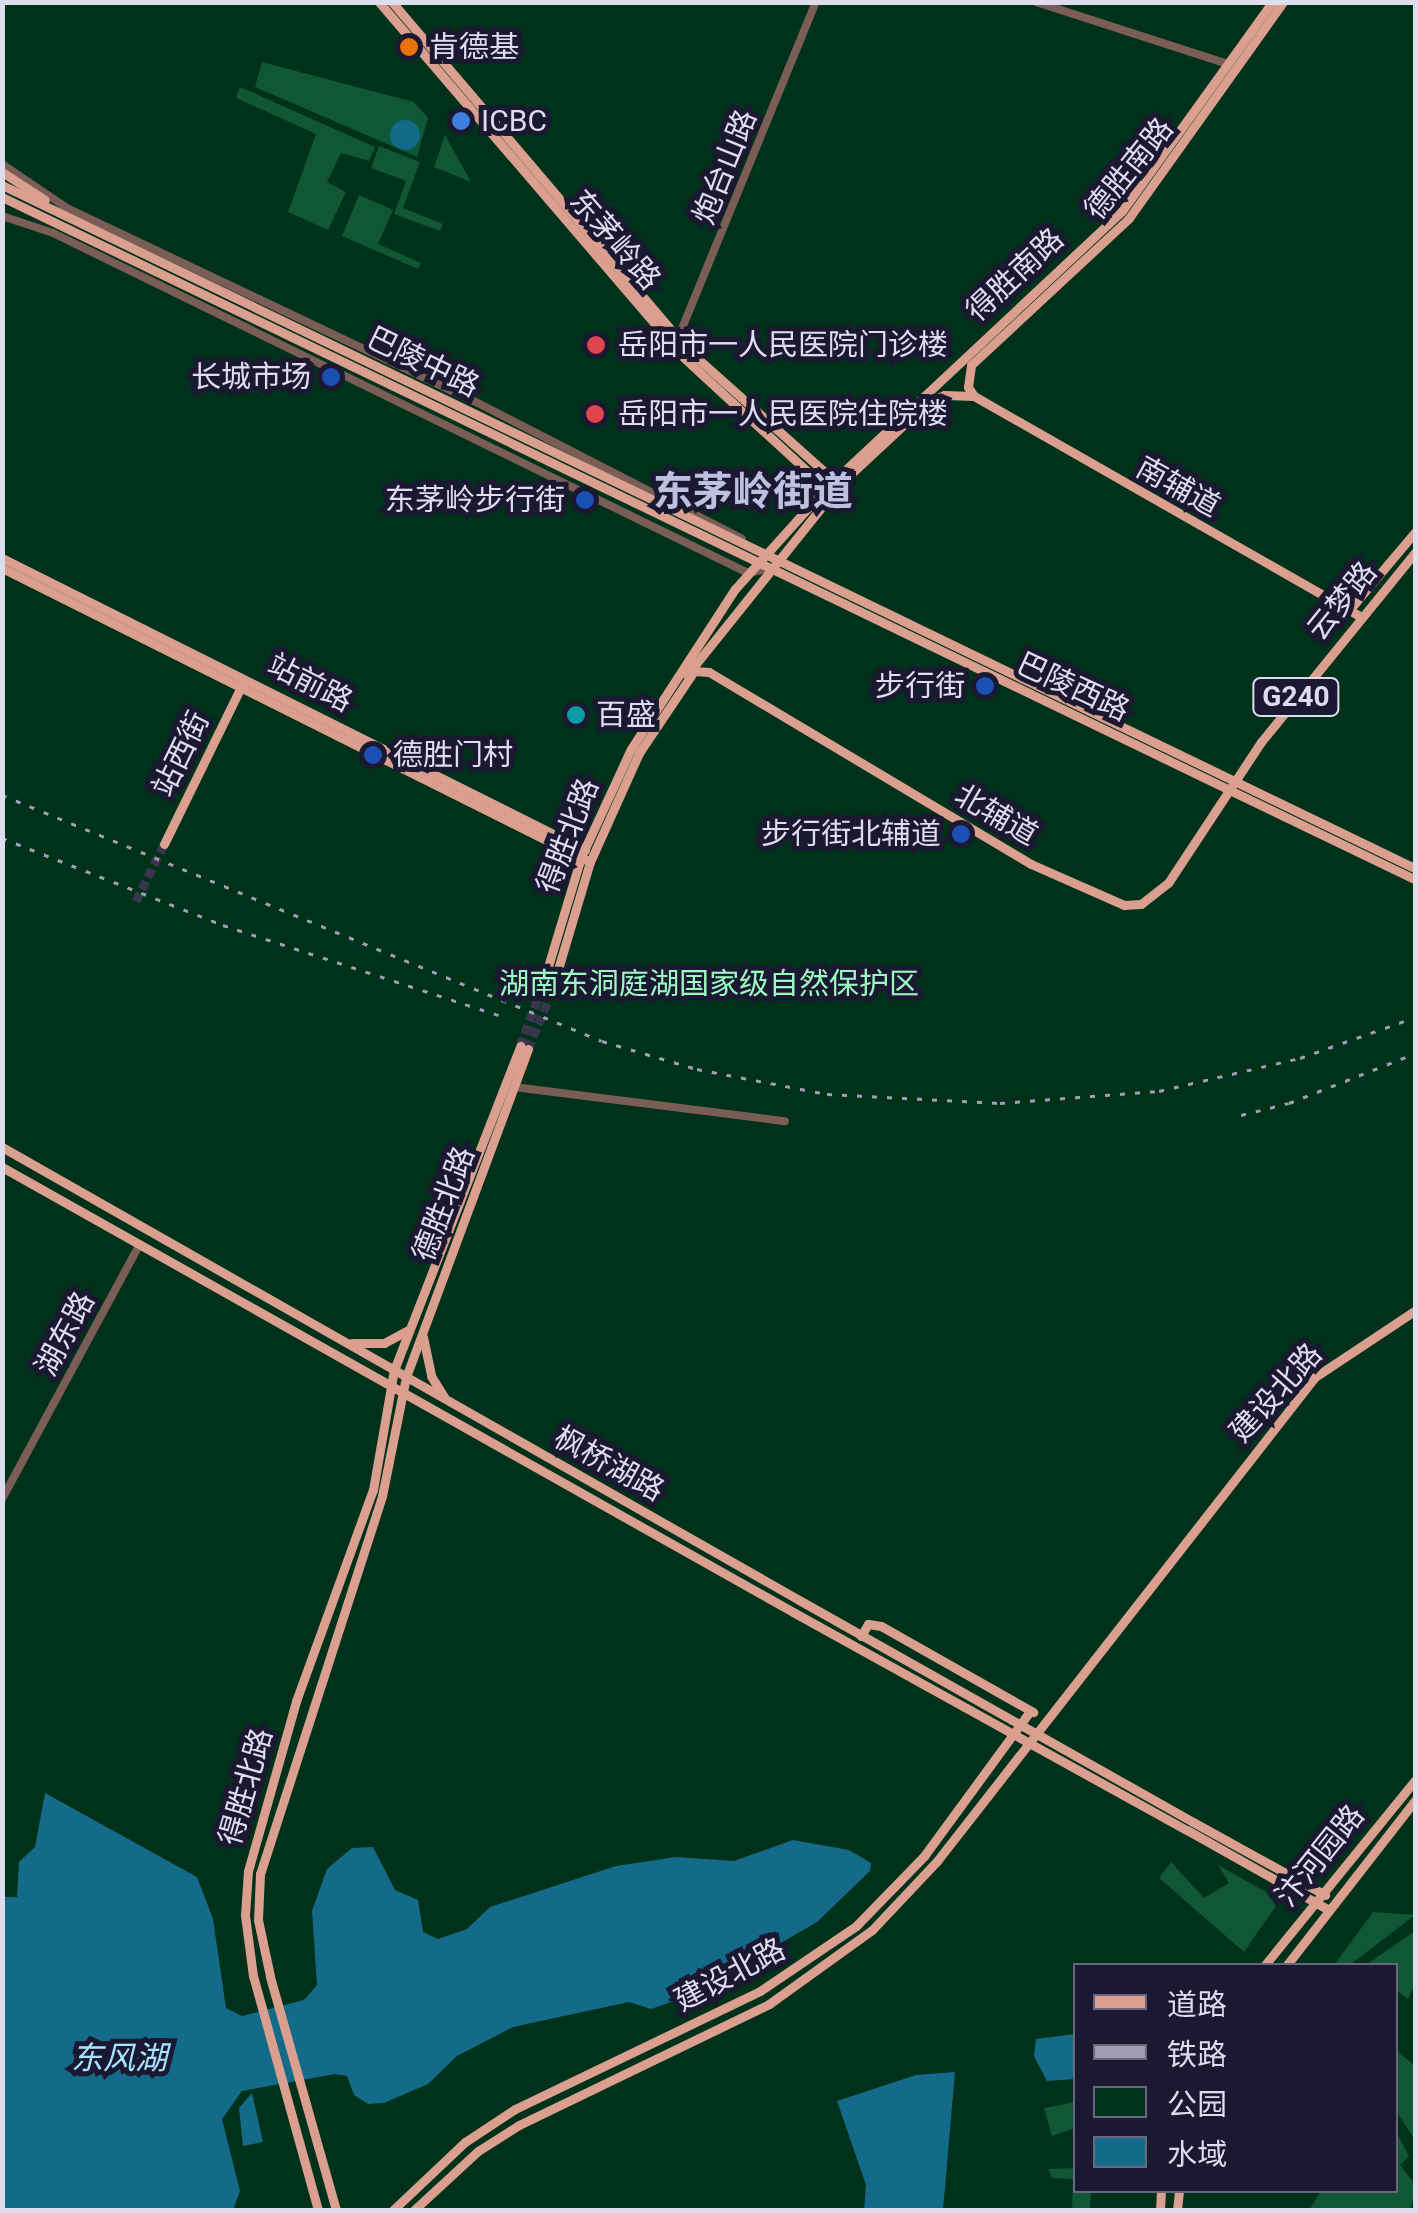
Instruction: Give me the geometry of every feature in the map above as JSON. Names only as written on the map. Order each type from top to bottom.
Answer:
[{"type":"main road","name":"东茅岭路","points":[[379,2],[676,343],[832,487]]},
{"type":"main road","name":"东茅岭路","points":[[392,2],[676,343]]},
{"type":"main road","name":"得胜南路","points":[[757,561],[1122,211],[1272,2]]},
{"type":"main road","name":"德胜南路","points":[[974,396],[968,387],[971,365],[1130,218],[1283,2]]},
{"type":"main road","name":"巴陵中路","points":[[2,172],[63,214]]},
{"type":"main road","name":"巴陵中路","points":[[2,184],[757,561]]},
{"type":"main road","name":"巴陵中路","points":[[2,199],[757,561]]},
{"type":"main road","name":"得胜南路","points":[[686,675],[832,487],[926,404],[944,396],[974,396]]},
{"type":"main road","name":"南辅道","points":[[974,396],[1360,616]]},
{"type":"main road","points":[[1350,608],[1416,531]]},
{"type":"main road","name":"云梦路","points":[[1233,785],[1261,742],[1416,551]]},
{"type":"main road","name":"站前路","points":[[2,558],[587,856]]},
{"type":"main road","name":"巴陵西路","points":[[757,561],[1371,853]]},
{"type":"main road","name":"得胜北路","points":[[545,995],[587,856],[670,682],[757,561]]},
{"type":"main road","name":"站前路","points":[[2,568],[587,856]]},
{"type":"main road","points":[[670,682],[709,672],[704,632]]},
{"type":"main road","name":"北辅道","points":[[709,672],[984,840],[1124,904],[1154,898],[1233,785]]},
{"type":"main road","points":[[587,856],[639,753],[686,675]]},
{"type":"main road","name":"站西街","points":[[164,844],[242,686]]},
{"type":"main road","points":[[1371,853],[1416,869]]},
{"type":"main road","points":[[1371,853],[1416,880]]},
{"type":"main road","name":"德胜北路","points":[[406,1377],[514,1087],[524,1047],[410,1328]]},
{"type":"main road","name":"枫桥湖路","points":[[2,1147],[1190,1826]]},
{"type":"main road","name":"枫桥湖路","points":[[2,1167],[793,1612],[1190,1826]]},
{"type":"main road","name":"建设北路","points":[[414,2210],[478,2151],[519,2125],[769,2004],[852,1947],[938,1861],[1044,1718],[1315,1377],[1416,1310]]},
{"type":"main road","points":[[348,1342],[384,1343],[410,1328]]},
{"type":"main road","points":[[394,1370],[410,1328]]},
{"type":"main road","points":[[423,1331],[431,1376],[445,1399]]},
{"type":"main road","name":"得胜北路","points":[[318,2210],[253,1976],[245,1915],[248,1872],[296,1701],[373,1490],[394,1370]]},
{"type":"main road","name":"得胜北路","points":[[336,2210],[270,1976],[258,1920],[260,1874],[382,1496],[406,1377]]},
{"type":"main road","points":[[862,1636],[868,1624],[881,1626],[1044,1718]]},
{"type":"main road","name":"建设北路","points":[[393,2210],[465,2142],[514,2109],[760,1992],[856,1926],[924,1856],[1030,1710]]},
{"type":"main road","name":"汴河园路","points":[[1266,1963],[1416,1779]]},
{"type":"main road","name":"汴河园路","points":[[1288,1963],[1416,1799]]},
{"type":"main road","points":[[1383,1818],[1386,1829],[1394,1827]]},
{"type":"main road","points":[[1190,1826],[1336,1900]]},
{"type":"main road","points":[[1190,1826],[1329,1910]]},
{"type":"street","name":"炮台山路","points":[[676,343],[816,2]]},
{"type":"street","points":[[1036,2],[1228,64]]},
{"type":"street","points":[[2,164],[67,208],[474,401],[769,566]]},
{"type":"street","points":[[2,216],[53,234],[720,558],[734,570],[734,589]]},
{"type":"street","points":[[306,346],[320,364]]},
{"type":"street","points":[[366,375],[373,390]]},
{"type":"street","points":[[720,558],[757,561]]},
{"type":"street","points":[[514,1087],[785,1121]]},
{"type":"street","name":"湖东路","points":[[2,1499],[140,1244]]},
{"type":"green space","name":"湖南东洞庭湖国家级自然保护区","points":[[3,3],[1415,3],[1415,2210],[3,2210]]},
{"type":"green space","points":[[262,62],[414,102],[428,118],[417,157],[255,87]]},
{"type":"green space","points":[[240,87],[375,147],[369,161],[341,153],[327,182],[346,192],[328,230],[288,212],[316,134],[236,98]]},
{"type":"green space","points":[[445,135],[471,182],[434,167]]},
{"type":"green space","points":[[379,146],[420,162],[403,208],[443,224],[440,231],[394,214],[406,181],[371,168]]},
{"type":"green space","points":[[359,195],[393,210],[378,244],[421,263],[418,269],[342,236]]},
{"type":"green space","points":[[1171,1862],[1204,1898],[1229,1883],[1218,1865],[1266,1892],[1276,1906],[1244,1952],[1159,1878]]},
{"type":"green space","points":[[1373,1912],[1415,1915],[1353,1963],[1335,1963]]},
{"type":"green space","points":[[1415,1931],[1415,1984],[1408,1999],[1398,1992],[1398,1963],[1369,1963]]},
{"type":"green space","points":[[1398,2052],[1415,2066],[1415,2140],[1398,2114]]},
{"type":"green space","points":[[1073,2102],[1073,2129],[1052,2136],[1044,2108]]},
{"type":"green space","points":[[1398,2136],[1409,2156],[1400,2165],[1415,2184],[1411,2210],[1309,2210],[1320,2193],[1398,2193]]},
{"type":"green space","points":[[1073,2168],[1073,2179],[1052,2178],[1048,2169]]},
{"type":"green space","points":[[1073,2179],[1073,2193],[1091,2193],[1090,2210],[1072,2210]]},
{"type":"water","points":[[405,120],[419,129],[420,135],[411,149],[405,150],[391,141],[390,135],[399,121]]},
{"type":"water","name":"东风湖","points":[[45,1793],[197,1877],[213,1919],[226,2008],[242,2016],[304,2000],[317,1985],[312,1911],[327,1869],[352,1848],[373,1847],[395,1890],[418,1900],[423,1932],[438,1939],[467,1929],[490,1907],[616,1866],[676,1857],[734,1861],[793,1840],[849,1850],[871,1863],[870,1871],[817,1922],[691,1995],[651,2009],[629,2002],[513,2027],[457,2056],[428,2084],[384,2103],[368,2104],[354,2095],[347,2076],[335,2074],[242,2091],[222,2119],[240,2191],[233,2210],[3,2210],[3,1897],[17,1897],[19,1862],[35,1847]]},
{"type":"water","points":[[1073,2034],[1073,2079],[1047,2081],[1034,2056],[1036,2039]]},
{"type":"water","points":[[955,2072],[943,2210],[864,2210],[866,2185],[837,2101],[916,2075]]},
{"type":"water","points":[[252,2093],[263,2142],[243,2146],[239,2108]]},
{"type":"tunnel","points":[[136,901],[164,844]]},
{"type":"tunnel","points":[[520,1046],[540,993]]},
{"type":"tunnel","points":[[528,1049],[550,996]]},
{"type":"railway","points":[[2,795],[602,1041],[697,1069],[827,1094],[1000,1103],[1159,1091],[1300,1058],[1416,1017]]},
{"type":"railway","points":[[2,838],[223,925],[499,1015]]},
{"type":"railway","points":[[1241,1115],[1289,1103],[1416,1053]]},
{"type":"place","name":"肯德基","points":[[409,47]]},
{"type":"place","name":"ICBC","points":[[461,121]]},
{"type":"place","name":"岳阳市一人民医院门诊楼","points":[[596,345]]},
{"type":"place","name":"长城市场","points":[[331,377]]},
{"type":"place","name":"岳阳市一人民医院住院楼","points":[[595,414]]},
{"type":"place","name":"东茅岭步行街","points":[[585,500]]},
{"type":"place","name":"步行街","points":[[985,686]]},
{"type":"place","name":"百盛","points":[[576,715]]},
{"type":"place","name":"德胜门村","points":[[373,755]]},
{"type":"place","name":"步行街北辅道","points":[[961,834]]},
{"type":"district","name":"东茅岭街道","points":[[753,492]]}]
